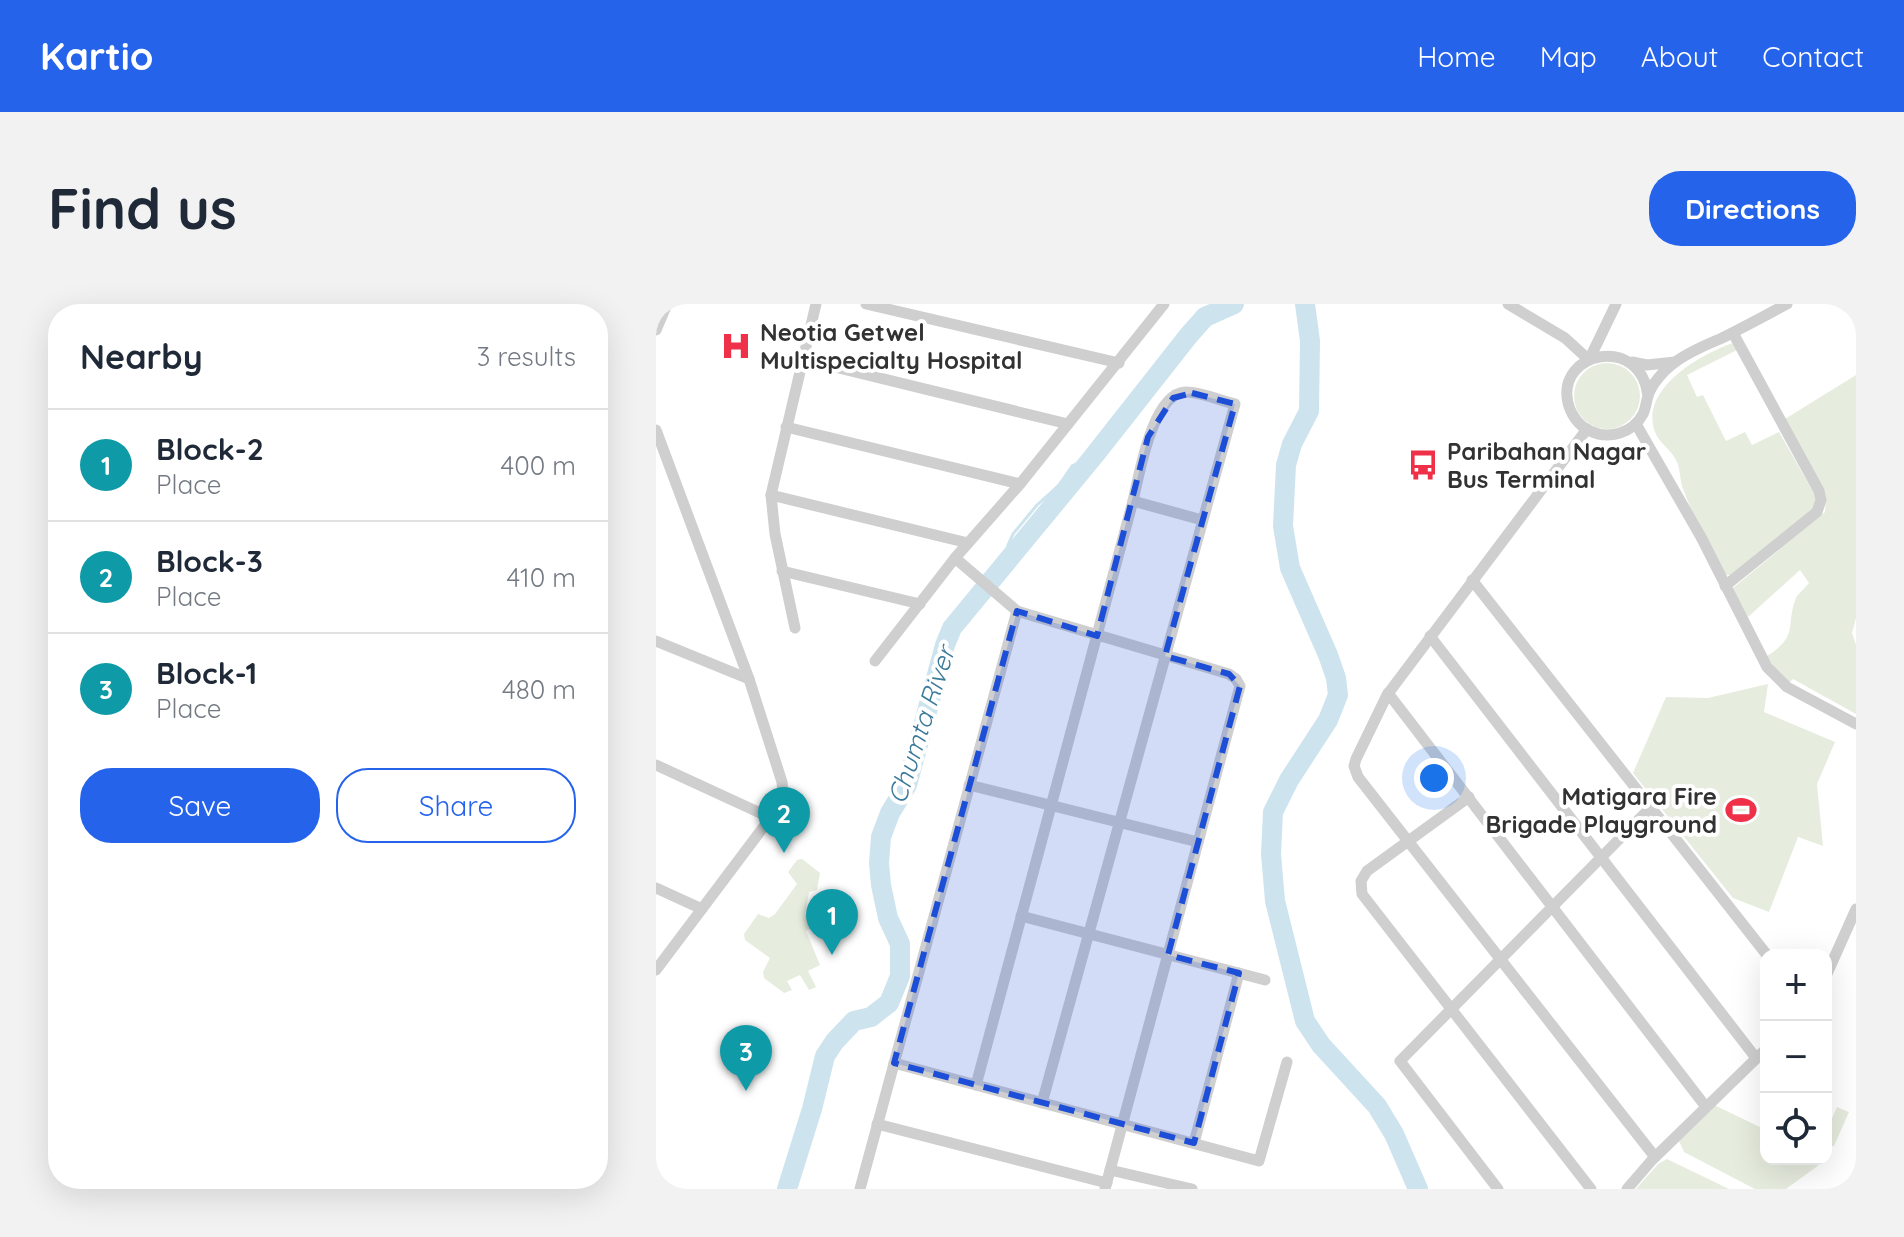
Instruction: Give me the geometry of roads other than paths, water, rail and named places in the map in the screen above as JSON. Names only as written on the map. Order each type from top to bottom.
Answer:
[{"type":"street","points":[[656,330],[667,304]]},
{"type":"street","points":[[795,628],[775,534],[771,495],[816,304]]},
{"type":"street","points":[[866,304],[1119,363]]},
{"type":"street","points":[[1508,304],[1565,338],[1589,360]]},
{"type":"street","points":[[1589,360],[1616,304]]},
{"type":"street","points":[[1675,362],[1648,396],[1636,424],[1623,432],[1609,435],[1587,429],[1571,412],[1568,390],[1577,369],[1589,360],[1609,355],[1647,365],[1675,362],[1787,304]]},
{"type":"street","points":[[875,661],[955,558],[1119,363],[1160,305]]},
{"type":"street","points":[[1725,586],[1817,512],[1821,500],[1819,491],[1733,333]]},
{"type":"street","points":[[802,359],[1068,424]]},
{"type":"street","points":[[1628,361],[1643,376],[1648,396]]},
{"type":"street","points":[[976,1085],[1148,437],[1165,406],[1180,393],[1235,404],[1042,1103]]},
{"type":"street","points":[[1636,424],[1701,537],[1754,643],[1775,676],[1787,687],[1856,724]]},
{"type":"street","points":[[786,427],[1020,484]]},
{"type":"street","points":[[1587,429],[1388,693],[1354,766],[1358,777],[1655,1157]]},
{"type":"street","points":[[656,430],[749,679],[783,788],[780,804],[771,818],[656,970]]},
{"type":"street","points":[[771,495],[968,543]]},
{"type":"street","points":[[1133,501],[1202,520]]},
{"type":"street","points":[[877,1124],[1106,1186],[1240,686],[1229,674],[1017,611],[955,558]]},
{"type":"street","points":[[782,571],[920,604]]},
{"type":"street","points":[[1472,580],[1762,949]]},
{"type":"street","points":[[860,1189],[1017,611]]},
{"type":"street","points":[[1430,636],[1756,1058]]},
{"type":"street","points":[[656,641],[749,679]]},
{"type":"street","points":[[1388,693],[1706,1107]]},
{"type":"street","points":[[656,765],[771,818]]},
{"type":"street","points":[[969,785],[1198,842]]},
{"type":"street","points":[[1469,797],[1367,871],[1361,881],[1362,894],[1591,1189]]},
{"type":"street","points":[[1498,1189],[1400,1061],[1651,807]]},
{"type":"street","points":[[656,888],[702,909]]},
{"type":"street","points":[[1832,963],[1856,909]]},
{"type":"street","points":[[1021,916],[1265,980]]},
{"type":"street","points":[[1194,1143],[1239,973]]},
{"type":"street","points":[[1627,1189],[1655,1157],[1760,1054]]},
{"type":"street","points":[[894,1063],[1259,1161],[1287,1062]]},
{"type":"street","points":[[1110,1170],[1192,1189]]},
{"type":"waterway","name":"Chumta River","points":[[787,1189],[825,1056],[854,1021],[871,1017],[889,1003],[900,976],[900,944],[888,918],[881,885],[881,837],[890,813],[907,785],[952,628],[1189,335],[1205,317],[1234,304]]},
{"type":"waterway","points":[[1305,304],[1310,341],[1309,411],[1292,444],[1286,465],[1283,526],[1290,568],[1328,655],[1338,695],[1328,720],[1289,780],[1273,812],[1271,854],[1275,901],[1305,1021],[1321,1045],[1377,1106],[1394,1134],[1418,1189]]},
{"type":"waterway","points":[[1005,562],[1013,534],[1037,505],[1059,485],[1072,466],[1089,462]]},
{"type":"place","name":"Neotia Getwel Multispecialty Hospital","points":[[736,346]]},
{"type":"place","name":"Paribahan Nagar Bus Terminal","points":[[1423,465]]},
{"type":"place","name":"Matigara Fire Brigade Playground","points":[[1741,810]]},
{"type":"place","name":"Block-3","points":[[784,853]]},
{"type":"place","name":"Block-2","points":[[832,955]]},
{"type":"place","name":"Block-1","points":[[746,1091]]}]
